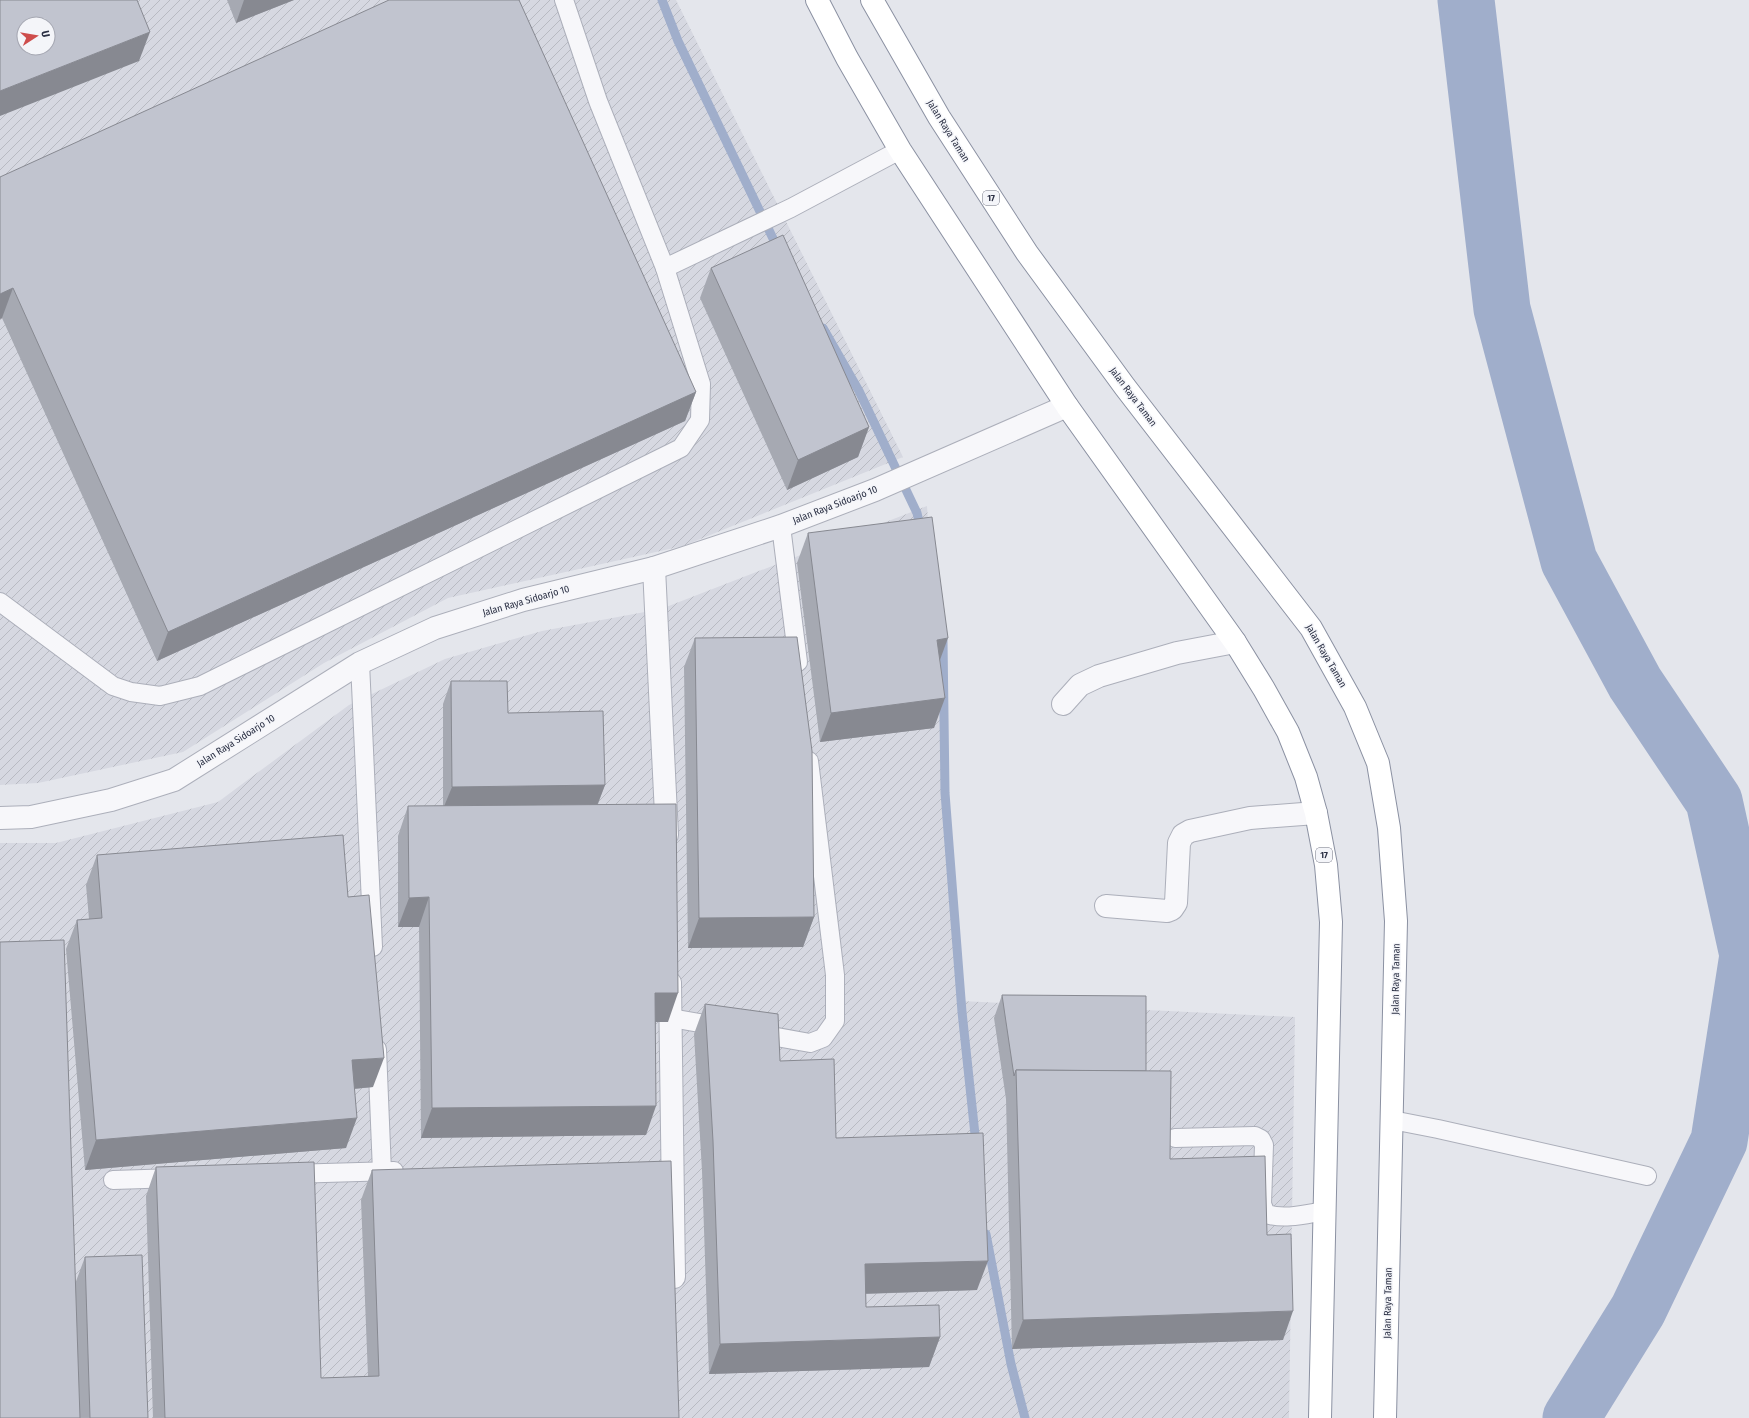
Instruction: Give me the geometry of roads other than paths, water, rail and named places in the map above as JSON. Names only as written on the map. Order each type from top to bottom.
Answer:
[{"type":"highway","name":"17","points":[[817,0],[847,58],[900,150],[1067,406],[1235,642],[1288,732],[1306,777],[1316,813],[1326,865],[1331,922],[1320,1418]]},
{"type":"highway","name":"Jalan Raya Taman","points":[[872,0],[939,117],[1027,253],[1125,387],[1311,628],[1355,707],[1378,762],[1389,828],[1396,921],[1385,1418]]},
{"type":"street","name":"Jalan Raya Sidoarjo 10","points":[[0,818],[31,817],[111,800],[174,780],[360,663],[435,628],[523,600],[654,568],[781,526],[875,490],[1067,406]]},
{"type":"street","points":[[654,568],[667,853]]},
{"type":"street","points":[[1063,704],[1080,685],[1099,676],[1177,653],[1235,642]]},
{"type":"street","points":[[1106,906],[1167,911],[1172,909],[1176,903],[1178,843],[1182,835],[1190,831],[1250,818],[1316,813]]},
{"type":"street","points":[[670,963],[674,1298]]},
{"type":"lane","points":[[0,602],[113,686],[131,692],[160,696],[200,686],[681,448],[700,420],[701,384],[665,268],[598,101],[564,0]]},
{"type":"lane","points":[[665,268],[791,208],[900,150]]},
{"type":"lane","points":[[781,526],[799,675]]},
{"type":"lane","points":[[360,663],[374,967]]},
{"type":"lane","points":[[671,1018],[810,1043],[823,1038],[835,1021],[835,975],[808,746]]},
{"type":"lane","points":[[376,1030],[382,1172]]},
{"type":"lane","points":[[1392,1120],[1446,1130],[1647,1176]]},
{"type":"lane","points":[[1175,1138],[1255,1136],[1261,1139],[1264,1145],[1262,1204],[1266,1214],[1276,1217],[1325,1211]]},
{"type":"lane","points":[[272,1175],[414,1171]]},
{"type":"lane","points":[[113,1180],[192,1177]]},
{"type":"waterway","points":[[662,0],[678,41],[779,251]]},
{"type":"waterway","points":[[1466,0],[1502,309],[1569,561],[1635,683],[1714,801],[1748,955],[1719,1141],[1638,1310],[1571,1418]]},
{"type":"waterway","points":[[823,328],[859,391],[917,513],[921,530]]},
{"type":"waterway","points":[[943,640],[945,793],[962,1012],[976,1144]]},
{"type":"waterway","points":[[986,1234],[1011,1364],[1025,1418]]}]
